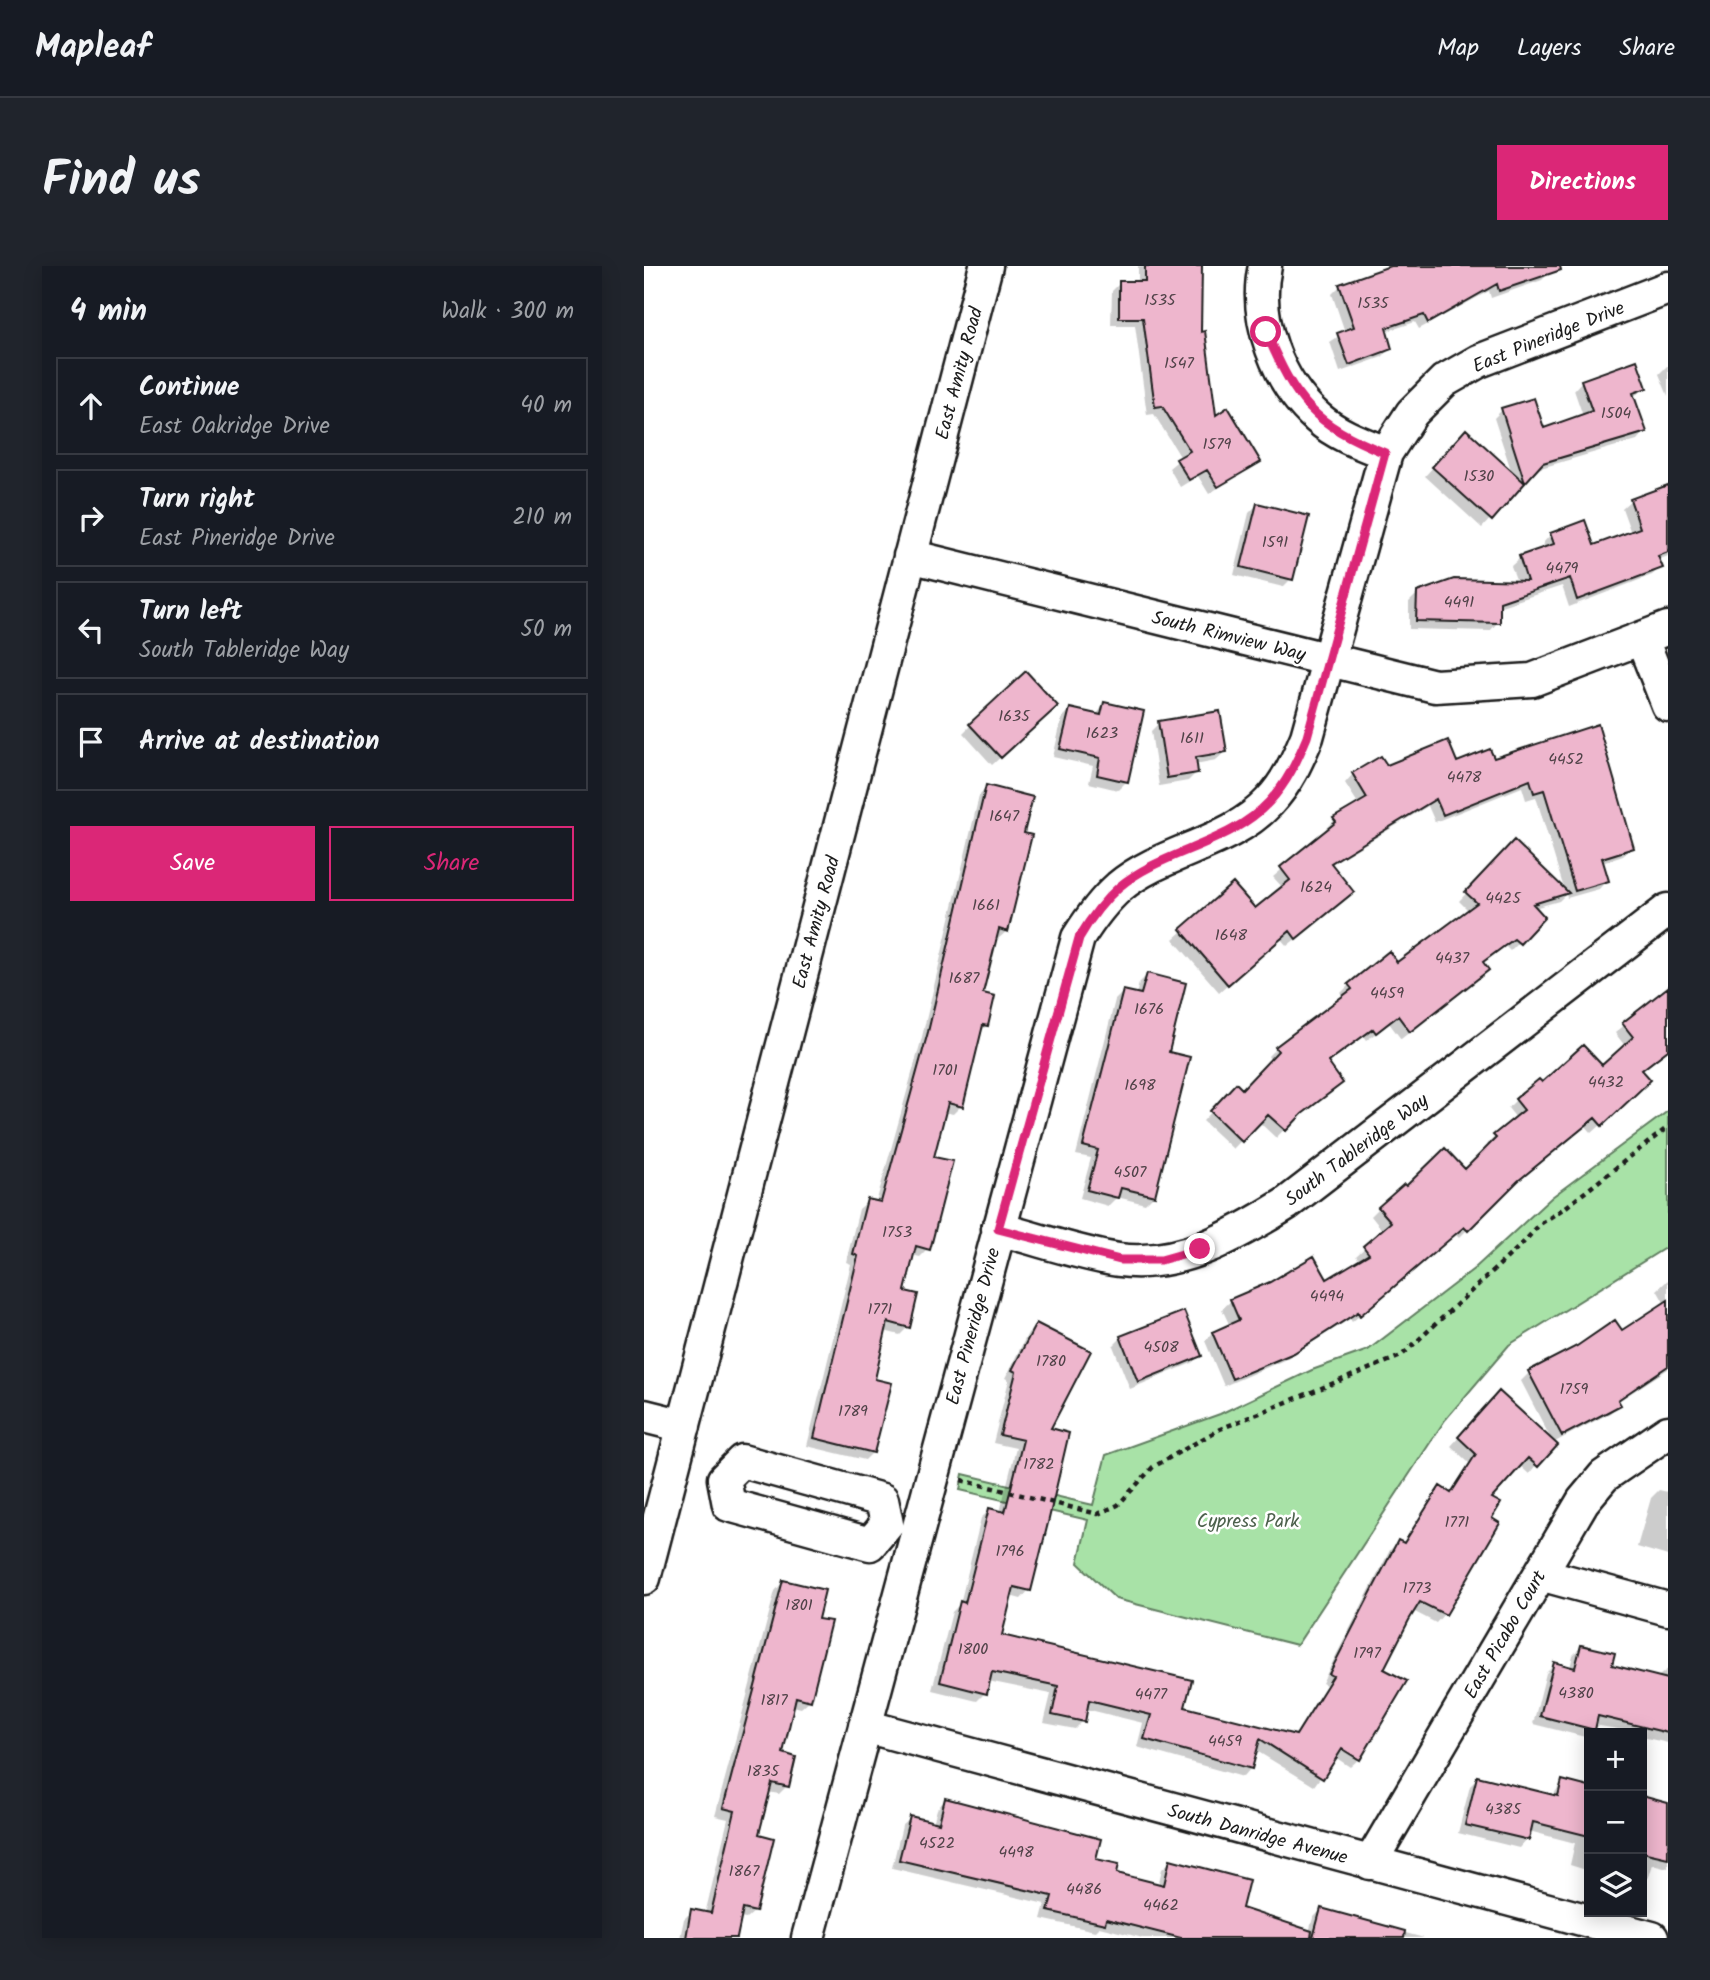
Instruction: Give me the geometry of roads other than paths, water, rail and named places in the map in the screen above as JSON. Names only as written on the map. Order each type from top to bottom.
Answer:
[{"type":"street","name":"East Amity Road","points":[[644,1578],[986,266]]},
{"type":"street","points":[[1265,266],[1262,279],[1266,332],[1287,381],[1319,418],[1354,440],[1385,453]]},
{"type":"street","name":"East Pineridge Drive","points":[[808,1938],[1079,938],[1096,910],[1119,886],[1147,869],[1235,828],[1268,803],[1294,769],[1307,737],[1385,453],[1412,413],[1444,382],[1467,368],[1668,288]]},
{"type":"street","name":"South Rimview Way","points":[[910,556],[1435,686],[1532,680],[1655,634]]},
{"type":"street","points":[[1655,634],[1668,705]]},
{"type":"street","name":"South Tableridge Way","points":[[998,1229],[1120,1260],[1161,1260],[1200,1249],[1243,1231],[1286,1204],[1668,910]]},
{"type":"street","points":[[644,1416],[684,1426]]},
{"type":"street","name":"East Picabo Court","points":[[1370,1863],[1583,1501],[1604,1476],[1668,1432]]},
{"type":"street","points":[[724,1479],[742,1461],[882,1500],[887,1524]]},
{"type":"street","points":[[674,1466],[724,1479]]},
{"type":"street","points":[[724,1479],[729,1505],[870,1544],[887,1524]]},
{"type":"street","points":[[887,1524],[917,1532]]},
{"type":"street","points":[[1540,1574],[1668,1609]]},
{"type":"street","name":"South Danridge Avenue","points":[[865,1726],[1652,1938]]},
{"type":"park label","name":"Cypress Park","points":[[1248,1520]]}]
